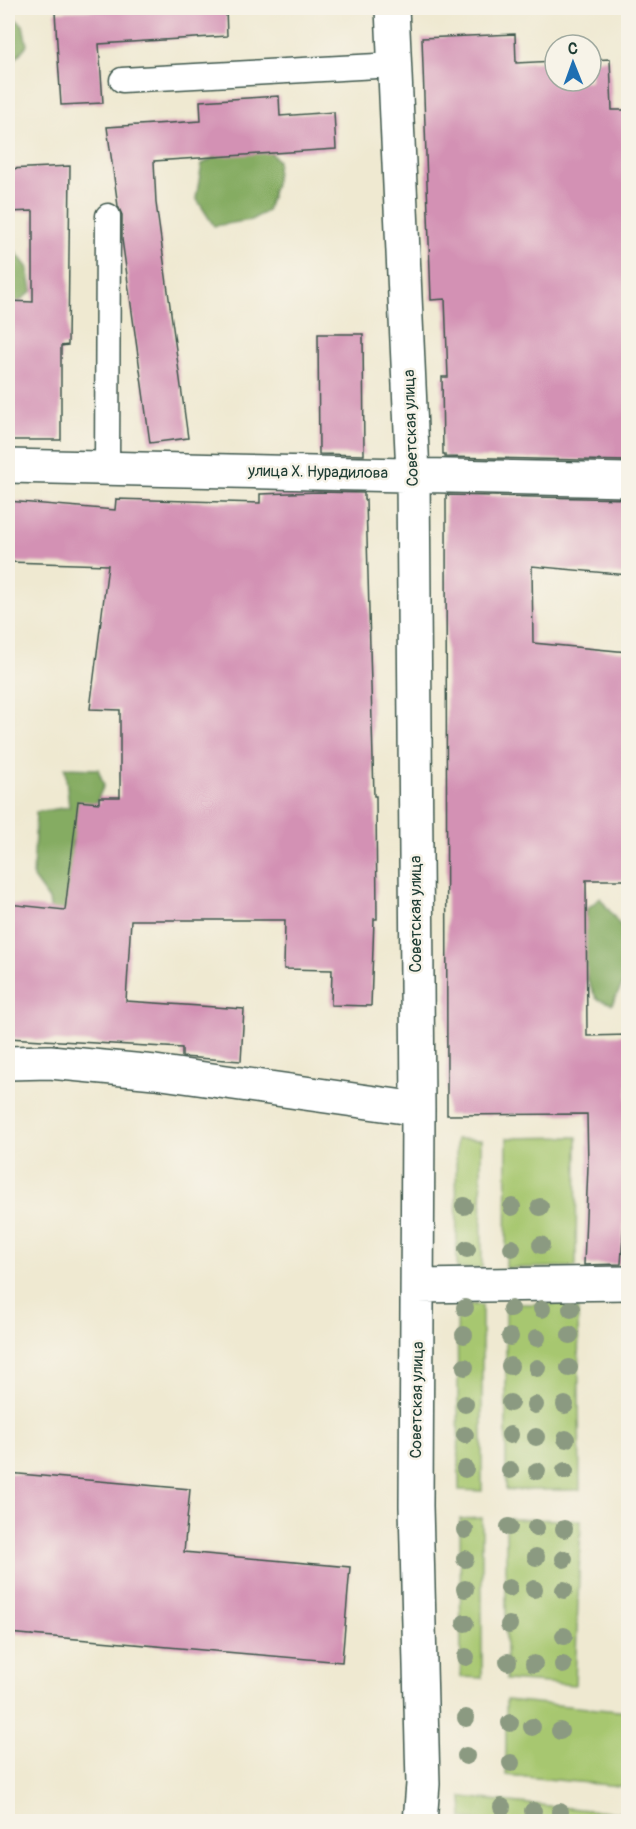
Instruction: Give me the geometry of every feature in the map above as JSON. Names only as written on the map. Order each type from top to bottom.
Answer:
[{"type":"street","name":"Советская улица","points":[[392,8],[413,474],[418,1109],[416,1506],[423,1784],[420,1821]]},
{"type":"street","name":"улица Х. Нурадилова","points":[[8,466],[628,480]]},
{"type":"street","points":[[8,1063],[50,1062],[155,1072],[418,1109]]},
{"type":"street","points":[[418,1286],[628,1283]]},
{"type":"lane","points":[[122,80],[395,65]]},
{"type":"lane","points":[[107,470],[108,216]]},
{"type":"green space","points":[[8,13],[23,25],[27,45],[8,68]]},
{"type":"green space","points":[[267,148],[278,161],[276,180],[267,211],[251,220],[214,226],[196,198],[202,164],[231,149]]},
{"type":"green space","points":[[8,245],[28,268],[32,291],[8,310]]},
{"type":"green space","points":[[65,768],[98,769],[104,785],[93,810],[72,843],[73,875],[86,911],[54,933],[49,900],[33,878],[36,812],[69,807]]},
{"type":"green space","points":[[600,898],[623,929],[628,945],[628,981],[625,980],[612,1004],[597,999],[586,976],[584,965],[583,945],[587,909]]},
{"type":"green space","points":[[577,1137],[576,1267],[506,1268],[507,1138]]},
{"type":"green space","points":[[456,1139],[481,1140],[482,1268],[457,1269]]},
{"type":"green space","points":[[457,1304],[482,1305],[482,1491],[459,1490]]},
{"type":"green space","points":[[506,1304],[578,1304],[580,1490],[506,1490]]},
{"type":"green space","points":[[482,1518],[482,1678],[461,1677],[460,1519]]},
{"type":"green space","points":[[506,1519],[581,1520],[575,1685],[506,1680]]},
{"type":"green space","points":[[506,1700],[628,1712],[628,1787],[506,1775]]},
{"type":"green space","points":[[462,1797],[628,1814],[628,1821],[485,1822],[463,1819]]},
{"type":"building","points":[[139,8],[226,8],[227,36],[99,44],[103,103],[61,105],[55,12]]},
{"type":"building","points":[[515,34],[516,63],[543,62],[543,93],[603,93],[603,59],[610,59],[612,110],[628,110],[628,461],[445,457],[443,454],[442,377],[448,377],[445,299],[431,300],[422,38]]},
{"type":"building","points":[[279,96],[280,116],[334,112],[336,149],[154,161],[156,203],[188,438],[150,443],[122,239],[122,215],[118,206],[107,127],[201,121],[200,101]]},
{"type":"building","points":[[70,166],[68,345],[61,346],[61,440],[8,440],[8,301],[33,302],[33,211],[8,212],[8,169]]},
{"type":"building","points":[[318,334],[363,334],[364,455],[319,454]]},
{"type":"building","points":[[364,493],[364,500],[366,500],[374,796],[376,796],[377,919],[374,919],[371,1006],[331,1005],[332,970],[284,969],[285,920],[131,920],[126,1001],[244,1009],[241,1061],[182,1057],[182,1048],[8,1038],[8,904],[65,910],[78,801],[99,803],[99,797],[120,797],[120,710],[90,709],[108,565],[8,562],[8,501],[115,510],[116,499],[260,503],[260,494]]},
{"type":"building","points":[[446,495],[628,499],[628,575],[532,566],[533,643],[628,652],[628,880],[586,880],[587,1036],[628,1035],[628,1168],[621,1264],[584,1265],[588,1166],[587,1114],[447,1115]]},
{"type":"building","points":[[8,1473],[190,1489],[184,1552],[350,1567],[342,1662],[8,1633]]}]
